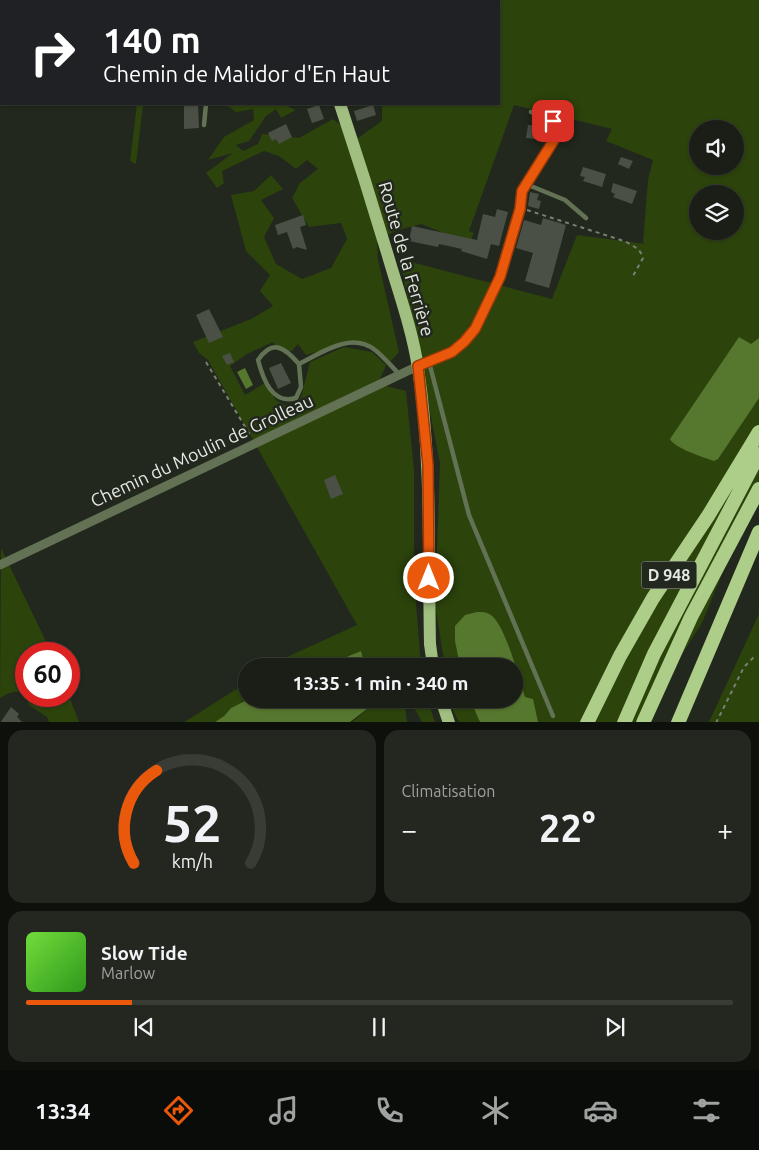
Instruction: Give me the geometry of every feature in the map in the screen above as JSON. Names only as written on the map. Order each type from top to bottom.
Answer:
[{"type":"highway","name":"D 948","points":[[587,722],[620,656],[653,598],[708,516],[759,432]]},
{"type":"highway","name":"D 948","points":[[624,722],[654,654],[759,454]]},
{"type":"highway","name":"D 948","points":[[643,722],[691,617],[759,489]]},
{"type":"highway","points":[[678,722],[759,532]]},
{"type":"main road","name":"Route de la Ferrière","points":[[343,105],[404,308],[423,364],[428,465],[430,634],[432,658]]},
{"type":"main road","points":[[444,708],[449,722]]},
{"type":"street","name":"Chemin du Moulin de Grolleau","points":[[0,565],[423,364]]},
{"type":"lane","points":[[204,125],[206,105]]},
{"type":"lane","points":[[532,112],[553,121],[557,129],[554,140],[522,191],[520,209],[500,277],[475,329],[464,342],[452,352],[423,364],[468,515],[553,716]]},
{"type":"lane","points":[[526,184],[565,200],[586,218]]},
{"type":"lane","points":[[299,364],[343,343],[359,344],[374,349],[400,375]]},
{"type":"lane","points":[[281,347],[289,352],[299,364],[301,387],[296,398],[288,400],[280,399],[271,391],[261,372],[258,360],[264,352],[271,348],[281,347]]},
{"type":"path","points":[[520,209],[548,216],[624,241],[635,247],[642,253],[643,258],[632,278]]},
{"type":"path","points":[[206,362],[255,444]]},
{"type":"path","points":[[716,722],[744,667],[754,656]]},
{"type":"shaded area","points":[[500,0],[759,0],[759,483],[702,623],[644,713],[634,722],[459,722],[453,710],[453,708],[523,708],[523,658],[444,658],[435,605],[440,463],[400,259],[552,299],[577,235],[645,244],[643,243],[648,180],[653,160],[606,141],[612,129],[514,105],[469,231],[474,233],[469,243],[421,224],[395,231],[377,241],[378,260],[399,352],[390,362],[373,346],[342,341],[324,350],[306,355],[298,344],[292,351],[278,351],[273,342],[247,354],[230,366],[245,395],[265,383],[276,400],[290,408],[301,398],[310,362],[344,347],[372,352],[386,365],[378,384],[406,391],[414,470],[414,579],[420,658],[363,658],[361,651],[344,658],[285,658],[357,625],[208,360],[199,353],[193,342],[251,319],[273,306],[260,291],[270,275],[246,251],[231,195],[254,191],[271,175],[283,189],[261,200],[274,218],[264,237],[276,264],[302,279],[331,268],[347,239],[341,223],[309,227],[292,198],[300,183],[318,169],[307,160],[296,169],[279,156],[264,151],[222,171],[224,183],[217,188],[206,173],[233,153],[208,160],[224,137],[254,120],[253,109],[236,112],[226,105],[285,105],[296,110],[281,118],[276,109],[266,116],[249,141],[236,145],[243,151],[258,144],[262,134],[299,138],[333,119],[358,138],[382,121],[382,105],[500,105]]},
{"type":"shaded area","points":[[137,105],[143,105],[136,164],[130,161]]},
{"type":"shaded area","points":[[739,337],[751,344],[759,338],[759,398],[718,459],[714,461],[677,446],[670,439]]},
{"type":"shaded area","points":[[245,368],[253,385],[246,389],[237,372]]},
{"type":"shaded area","points":[[1,548],[46,642],[15,642],[15,692],[0,698]]},
{"type":"shaded area","points":[[484,612],[490,615],[499,624],[513,658],[458,658],[455,641],[455,626],[465,615]]},
{"type":"shaded area","points":[[759,614],[759,722],[709,722]]},
{"type":"shaded area","points":[[361,651],[363,658],[344,658]]},
{"type":"shaded area","points":[[238,688],[238,704],[215,722],[185,722]]},
{"type":"shaded area","points":[[523,691],[525,697],[533,699],[538,722],[480,722],[474,708],[523,708]]},
{"type":"shaded area","points":[[238,704],[238,708],[368,708],[350,722],[215,722]]},
{"type":"shaded area","points":[[32,707],[73,707],[79,722],[49,722],[47,717]]},
{"type":"shaded area","points":[[369,708],[405,708],[407,722],[352,722]]},
{"type":"shaded area","points":[[414,708],[430,708],[435,722],[422,722]]},
{"type":"building","points":[[184,105],[198,105],[199,128],[184,129]]},
{"type":"building","points":[[319,105],[324,119],[312,123],[307,109]]},
{"type":"building","points":[[373,105],[376,115],[357,121],[354,111]]},
{"type":"building","points":[[286,124],[292,137],[279,144],[276,139],[272,141],[268,133]]},
{"type":"building","points":[[528,125],[548,127],[546,140],[526,138]]},
{"type":"building","points":[[621,157],[633,161],[629,169],[618,164]]},
{"type":"building","points":[[583,167],[606,174],[602,187],[583,181],[585,177],[580,176]]},
{"type":"building","points":[[613,183],[637,191],[632,204],[613,197],[615,194],[611,192]]},
{"type":"building","points":[[530,192],[539,194],[537,200],[541,201],[539,209],[528,206]]},
{"type":"building","points":[[497,209],[508,212],[499,246],[491,244],[487,259],[461,251],[462,249],[439,244],[438,247],[409,241],[412,226],[477,240],[483,214],[495,217]]},
{"type":"building","points":[[303,215],[306,225],[300,227],[307,250],[297,247],[293,249],[287,232],[278,235],[275,225]]},
{"type":"building","points":[[543,218],[566,225],[549,288],[525,281],[533,253],[516,248],[524,220],[541,225]]},
{"type":"building","points":[[209,309],[223,337],[209,343],[196,315]]},
{"type":"building","points":[[230,353],[234,362],[227,365],[222,356]]},
{"type":"building","points":[[281,363],[291,383],[278,389],[269,368]]},
{"type":"building","points":[[335,475],[343,494],[331,499],[324,480]]},
{"type":"building","points":[[11,707],[19,714],[17,717],[22,722],[1,722]]},
{"type":"route","points":[[429,578],[428,465],[418,366],[452,352],[475,329],[492,290],[500,277],[520,209],[522,191],[554,140],[557,129],[553,121]]}]
